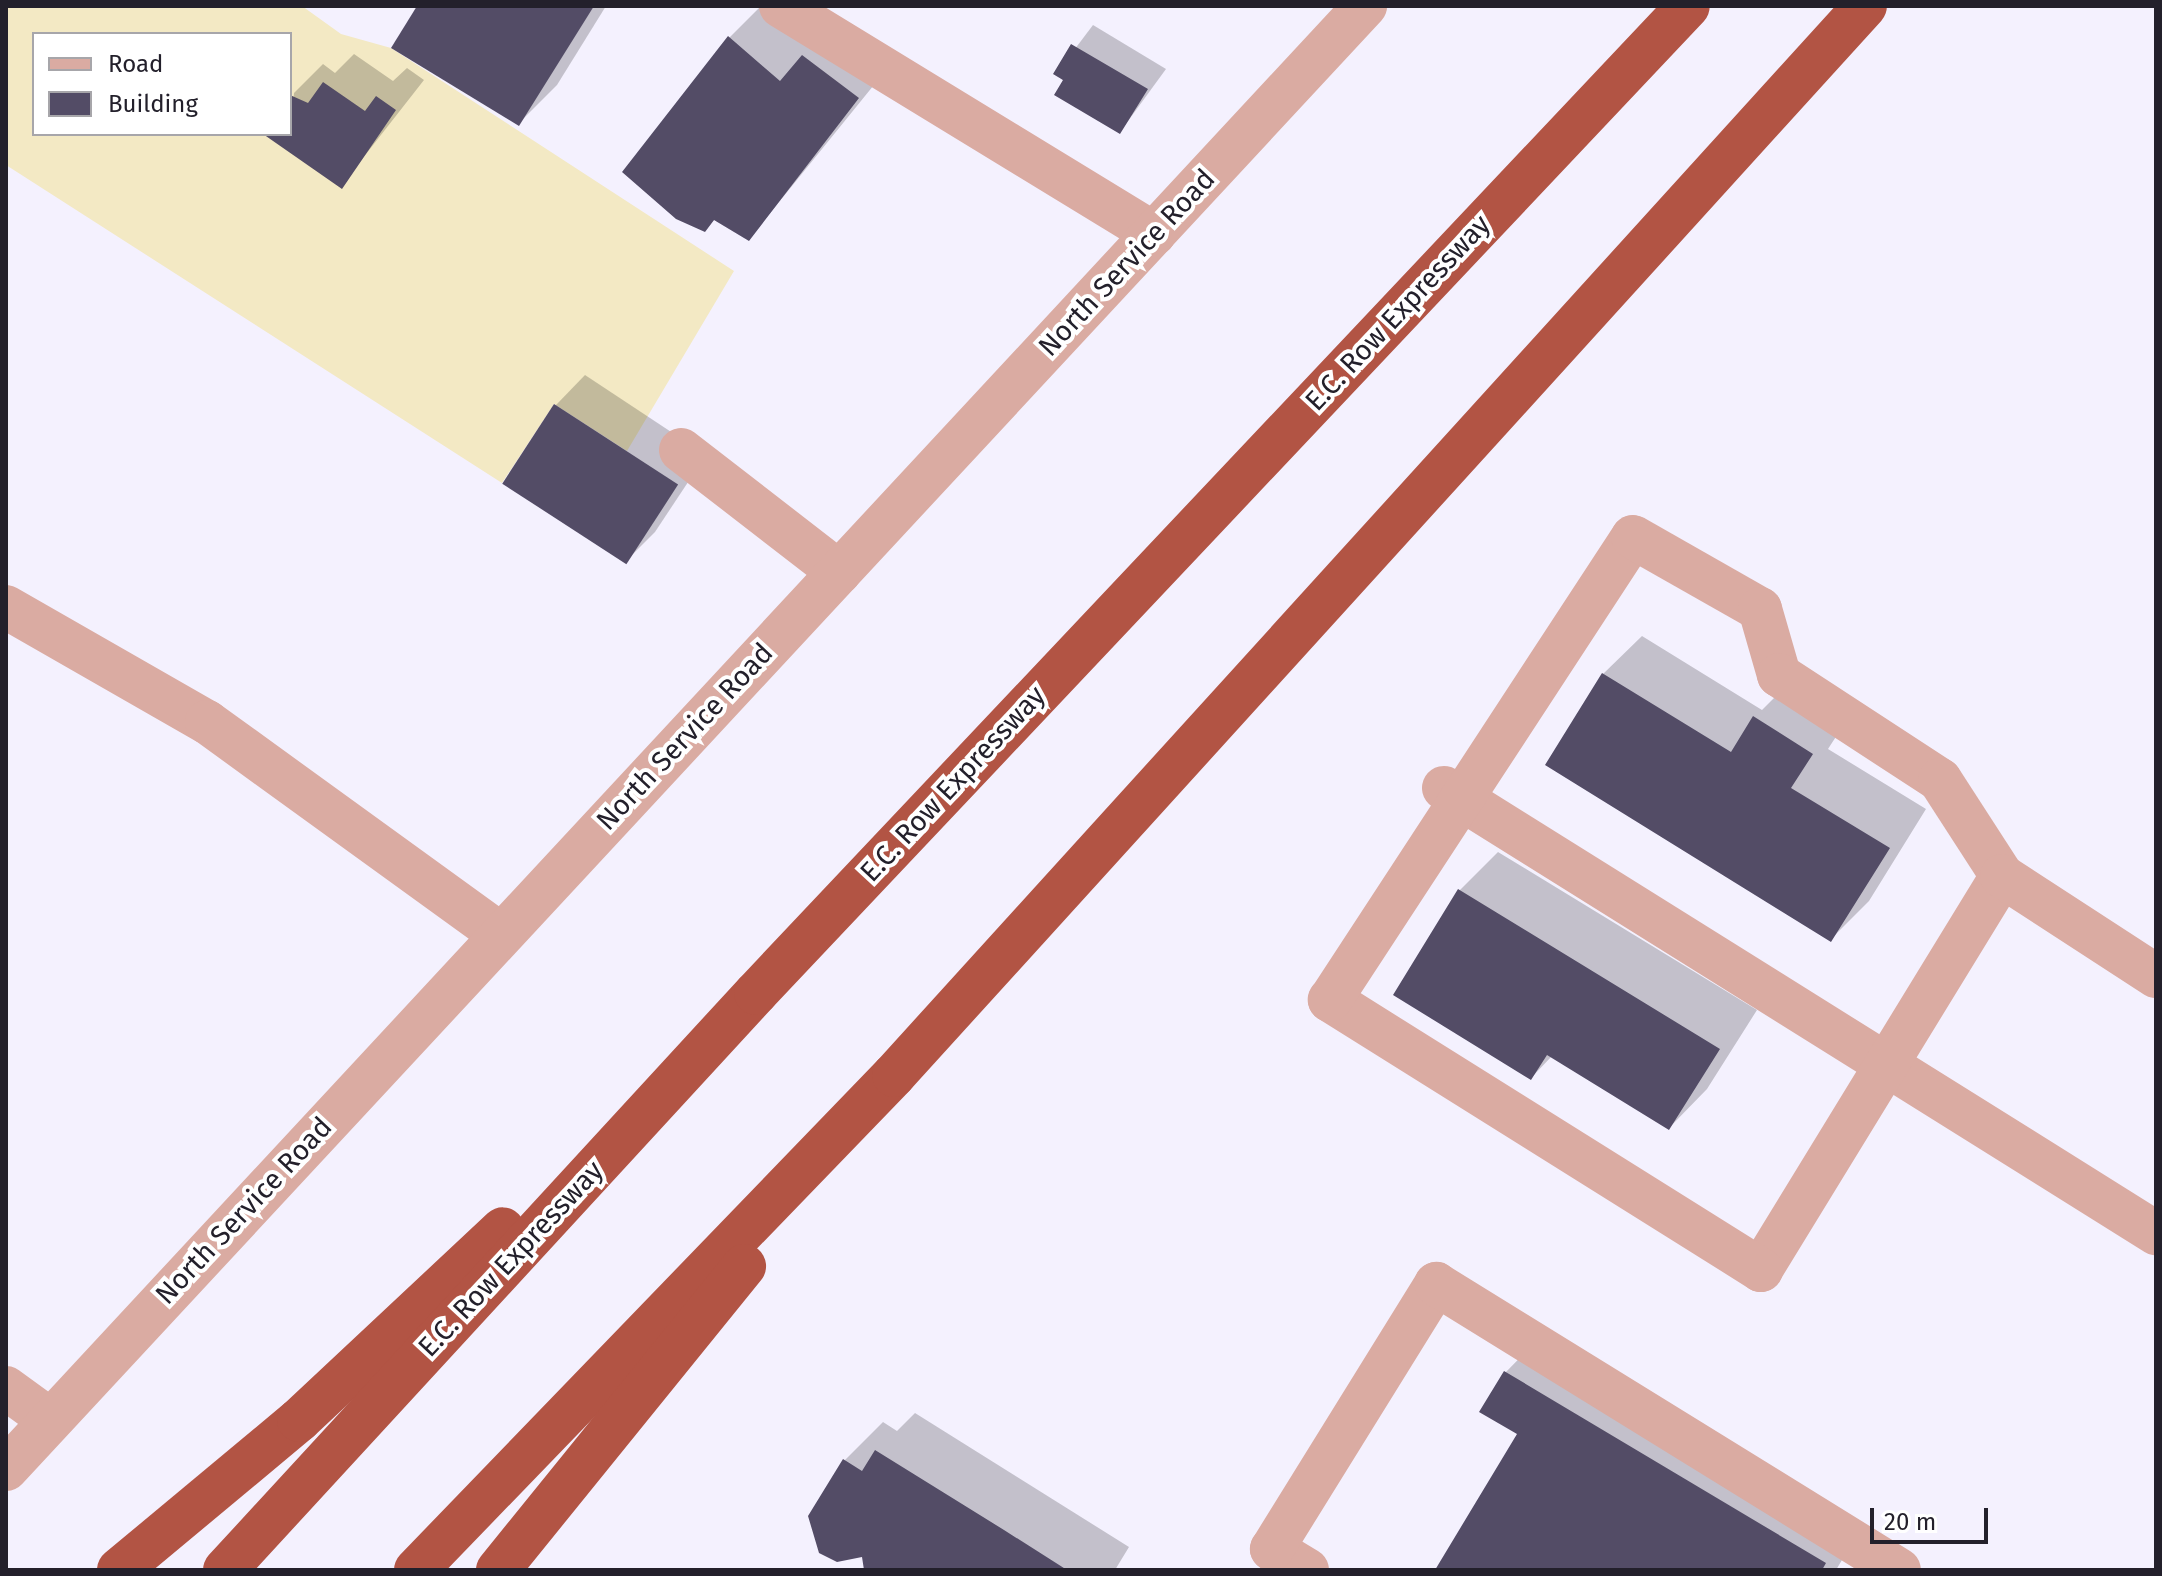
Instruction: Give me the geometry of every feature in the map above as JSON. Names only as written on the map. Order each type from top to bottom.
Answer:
[{"type":"highway","name":"E.C. Row Expressway","points":[[225,1570],[756,993],[1688,6]]},
{"type":"highway","points":[[416,1570],[894,1075],[1865,6]]},
{"type":"highway","points":[[119,1570],[299,1420],[756,993]]},
{"type":"highway","points":[[498,1570],[894,1075]]},
{"type":"street","points":[[781,6],[1154,234]]},
{"type":"street","name":"North Service Road","points":[[6,1469],[1365,6]]},
{"type":"street","points":[[681,450],[839,572]]},
{"type":"street","points":[[2002,876],[1761,1270],[1330,1000],[1452,793],[1633,537],[1760,609],[1779,675],[1940,780],[2002,876],[2156,976]]},
{"type":"street","points":[[6,607],[207,722],[501,935]]},
{"type":"street","points":[[1452,793],[2156,1233]]},
{"type":"street","points":[[1307,1570],[1272,1549],[1436,1284],[1899,1570]]},
{"type":"street","points":[[6,1388],[50,1420]]},
{"type":"sand","points":[[6,6],[302,6],[341,34],[391,48],[734,271],[627,451],[554,404],[502,483],[6,165]]},
{"type":"building","points":[[417,6],[594,6],[519,126],[391,48]]},
{"type":"building","points":[[728,36],[780,81],[802,55],[859,98],[749,241],[714,220],[705,232],[676,219],[622,172]]},
{"type":"building","points":[[1071,44],[1148,89],[1120,134],[1054,95],[1063,80],[1053,74]]},
{"type":"building","points":[[323,82],[365,111],[376,96],[396,110],[342,189],[266,136],[292,136],[292,96],[308,103]]},
{"type":"building","points":[[554,404],[678,485],[626,564],[502,484]]},
{"type":"building","points":[[1602,673],[1731,752],[1753,716],[1813,754],[1791,788],[1890,848],[1831,942],[1545,765]]},
{"type":"building","points":[[1458,889],[1720,1049],[1669,1130],[1547,1055],[1531,1080],[1393,995]]},
{"type":"building","points":[[1504,1371],[1826,1563],[1822,1570],[1435,1570],[1517,1434],[1479,1412]]},
{"type":"building","points":[[875,1450],[1067,1570],[864,1570],[862,1557],[837,1562],[819,1553],[808,1516],[843,1459],[862,1471]]}]
